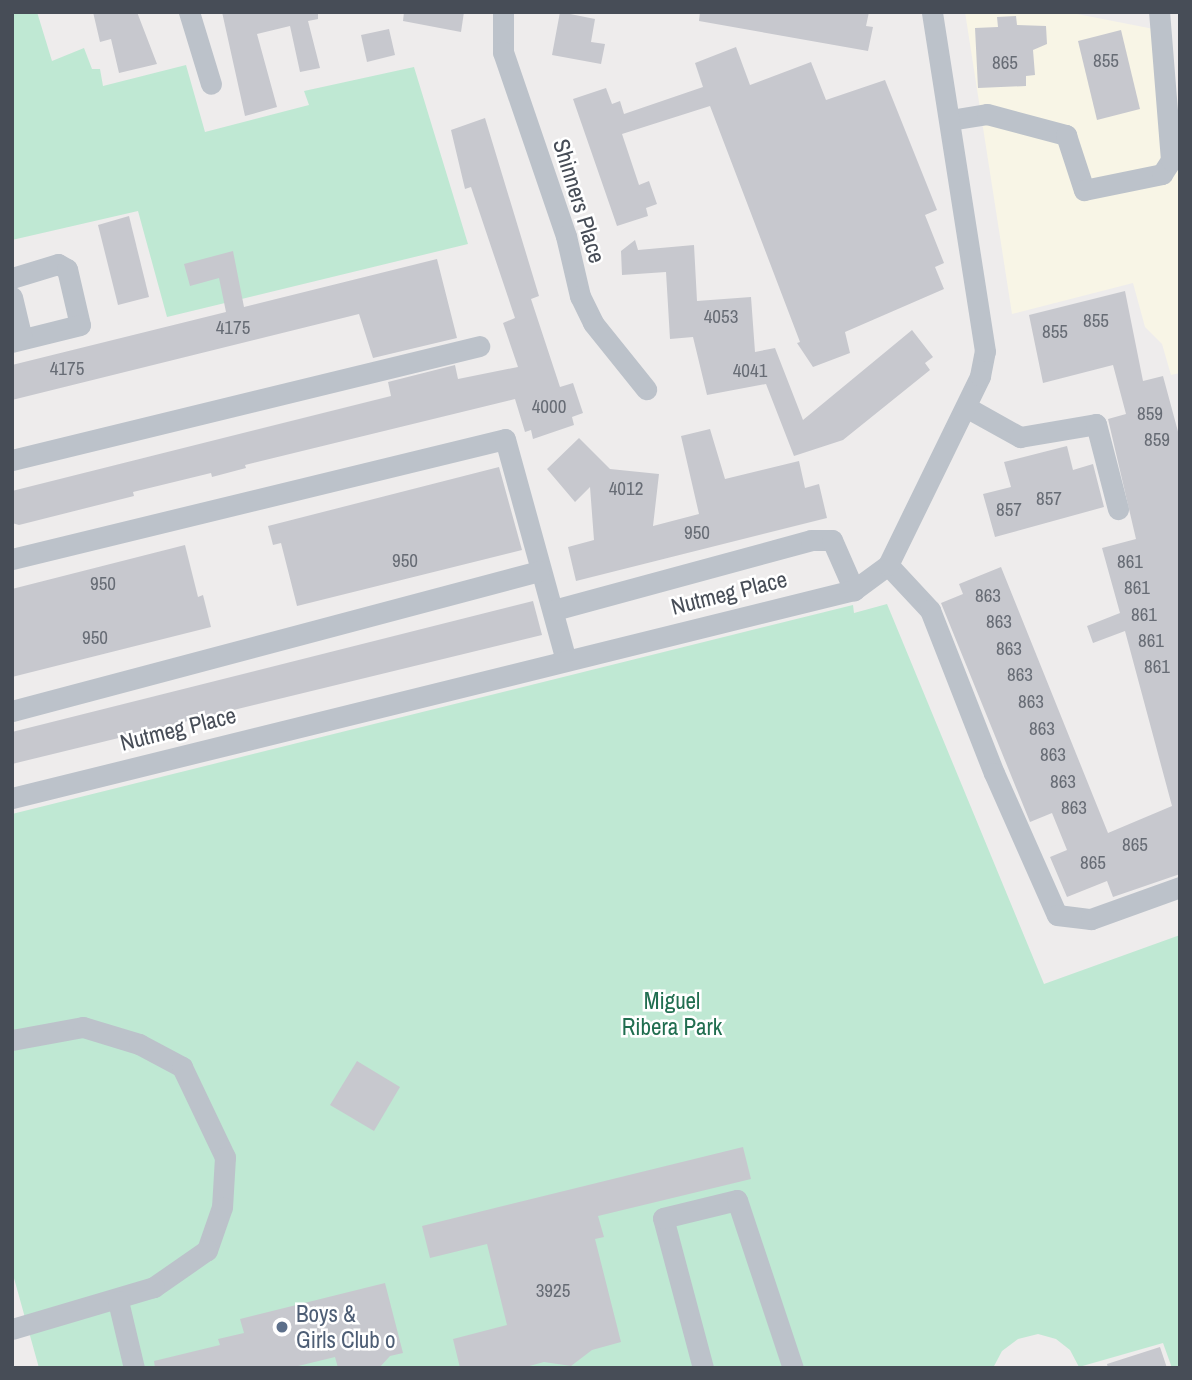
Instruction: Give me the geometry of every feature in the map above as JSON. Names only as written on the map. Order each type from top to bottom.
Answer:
[{"type":"street","points":[[189,12],[211,84]]},
{"type":"street","name":"Shinners Place","points":[[503,12],[503,51],[566,236],[580,296],[593,323],[646,388]]},
{"type":"street","name":"Nutmeg Place","points":[[12,798],[853,590],[888,565],[980,376],[984,329],[932,12]]},
{"type":"street","points":[[950,120],[987,114],[1066,135],[1084,190],[1162,174],[1171,160],[1159,12]]},
{"type":"street","points":[[12,278],[58,264],[67,269],[80,325],[17,341],[12,297]]},
{"type":"street","points":[[12,460],[479,346]]},
{"type":"street","points":[[966,407],[1020,437],[1096,424],[1118,509]]},
{"type":"street","points":[[12,559],[505,439],[539,571],[554,610],[566,660]]},
{"type":"street","points":[[554,610],[811,540],[832,540],[853,590]]},
{"type":"street","points":[[888,565],[930,610],[994,773],[1057,915],[1091,919],[1180,887]]},
{"type":"street","points":[[12,711],[539,571]]},
{"type":"street","points":[[12,1040],[83,1027],[139,1044],[182,1067],[225,1157],[222,1207],[208,1250],[155,1287],[118,1301],[12,1329]]},
{"type":"street","points":[[703,1368],[663,1218],[737,1200],[793,1368]]},
{"type":"street","points":[[118,1301],[134,1368]]},
{"type":"shaded area","points":[[965,12],[1067,12],[1169,32],[1180,134],[1180,373],[1171,375],[1162,344],[1145,327],[1133,283],[1012,314]]},
{"type":"green space","points":[[12,12],[37,12],[52,61],[84,48],[92,69],[100,69],[103,86],[186,65],[205,132],[309,105],[304,91],[414,67],[468,244],[167,317],[138,211],[12,240]]},
{"type":"green space","name":"Miguel Ribera Park","points":[[887,604],[1044,984],[1180,935],[1180,1368],[1172,1368],[1163,1343],[1079,1367],[1070,1350],[1056,1339],[1038,1334],[1018,1339],[1002,1351],[993,1368],[39,1368],[12,1271],[12,814],[853,605],[854,613]]},
{"type":"building","points":[[93,12],[137,12],[157,64],[119,73],[111,39],[100,42]]},
{"type":"building","points":[[222,12],[318,12],[318,19],[308,21],[320,68],[300,72],[290,26],[257,34],[277,107],[245,116]]},
{"type":"building","points":[[404,12],[464,12],[461,32],[403,21]]},
{"type":"building","points":[[560,12],[595,19],[591,42],[605,44],[601,64],[552,55]]},
{"type":"building","points":[[700,12],[869,12],[866,26],[873,27],[868,51],[699,21]]},
{"type":"building","points":[[1016,16],[1017,25],[1046,26],[1047,44],[1033,50],[1035,75],[1026,76],[1026,86],[978,88],[975,28],[998,27],[997,17]]},
{"type":"building","points":[[389,29],[395,55],[367,62],[361,35]]},
{"type":"building","points":[[1121,30],[1140,109],[1097,120],[1078,41]]},
{"type":"building","points":[[736,47],[750,85],[811,62],[826,100],[885,80],[937,210],[925,215],[944,263],[935,267],[944,289],[845,332],[850,353],[813,367],[797,343],[800,342],[710,106],[622,134],[639,185],[649,181],[657,204],[646,208],[648,216],[617,226],[573,99],[606,88],[612,104],[620,101],[624,114],[703,87],[695,63]]},
{"type":"building","points":[[485,118],[539,296],[531,299],[560,387],[573,383],[583,413],[572,417],[574,425],[533,439],[531,430],[525,432],[515,399],[245,465],[246,468],[212,477],[211,473],[133,492],[134,496],[19,525],[12,523],[12,491],[391,396],[388,382],[455,365],[458,379],[518,367],[503,323],[515,318],[471,187],[465,189],[451,130]]},
{"type":"building","points":[[129,216],[149,297],[118,305],[98,225]]},
{"type":"building","points":[[635,240],[638,250],[694,245],[697,301],[751,297],[755,352],[775,348],[803,420],[912,330],[933,357],[925,363],[930,370],[843,440],[794,456],[766,384],[707,395],[693,337],[670,339],[666,272],[622,275],[621,251]]},
{"type":"building","points":[[233,251],[244,307],[437,259],[457,338],[373,358],[359,314],[12,400],[12,365],[226,312],[219,278],[190,286],[184,264]]},
{"type":"building","points":[[1125,291],[1143,381],[1163,376],[1180,439],[1180,874],[1113,897],[1107,881],[1067,897],[1050,857],[1067,850],[1052,813],[1030,822],[941,603],[963,594],[959,584],[1001,567],[1108,833],[1172,806],[1125,631],[1093,643],[1087,626],[1120,613],[1102,548],[1136,539],[1108,419],[1126,414],[1113,365],[1043,383],[1029,315]]},
{"type":"building","points":[[710,429],[725,479],[799,461],[805,488],[819,484],[827,518],[576,581],[568,547],[594,540],[590,487],[575,502],[547,469],[579,438],[610,469],[659,474],[653,526],[699,514],[681,436]]},
{"type":"building","points":[[1067,446],[1073,470],[1093,464],[1104,507],[995,537],[983,494],[1011,487],[1004,462]]},
{"type":"building","points":[[499,467],[522,550],[297,606],[281,543],[273,545],[268,526]]},
{"type":"building","points":[[185,545],[198,597],[203,595],[211,627],[12,677],[12,589]]},
{"type":"building","points":[[533,601],[542,635],[12,764],[12,732]]},
{"type":"building","points":[[357,1061],[400,1087],[374,1131],[330,1105]]},
{"type":"building","points":[[743,1147],[751,1179],[598,1216],[604,1237],[595,1239],[621,1342],[592,1350],[571,1366],[544,1362],[522,1368],[460,1368],[453,1339],[507,1325],[487,1244],[430,1258],[422,1226]]},
{"type":"building","points":[[385,1283],[403,1353],[390,1356],[379,1368],[338,1368],[335,1357],[290,1368],[155,1368],[154,1361],[220,1345],[218,1339],[244,1333],[240,1319]]},
{"type":"building","points":[[1160,1347],[1167,1368],[1108,1368],[1107,1364]]},
{"type":"place","name":"Boys & Girls Club o","points":[[282,1327]]}]
